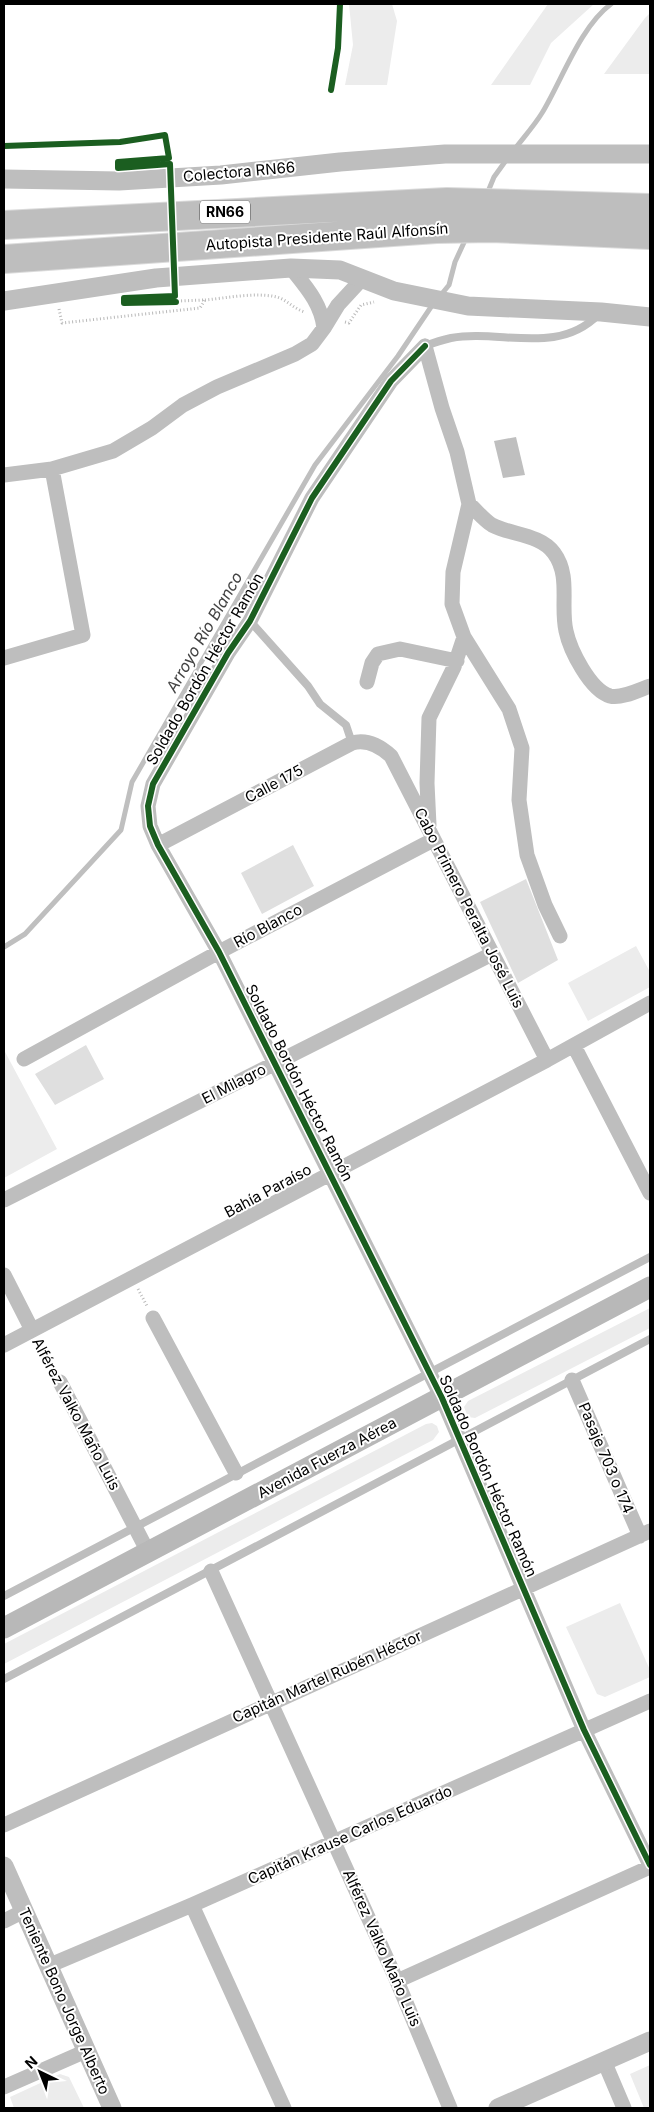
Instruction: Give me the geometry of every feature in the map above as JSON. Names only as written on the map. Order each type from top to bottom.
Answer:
[{"type":"highway","name":"Autopista Presidente Raúl Alfonsín","points":[[4,225],[447,202],[492,225],[650,235]]},
{"type":"highway","name":"Autopista Presidente Raúl Alfonsín","points":[[4,259],[441,230],[650,208]]},
{"type":"highway","points":[[492,225],[650,253]]},
{"type":"main road","name":"Avenida Fuerza Aérea","points":[[4,1628],[650,1287]]},
{"type":"street","name":"Colectora RN66","points":[[4,180],[120,181],[221,176],[340,162],[445,154],[650,154]]},
{"type":"street","points":[[291,268],[322,314],[324,328]]},
{"type":"street","points":[[4,301],[178,276],[291,268],[340,270],[394,291],[468,306],[601,312],[650,317]]},
{"type":"street","points":[[4,475],[52,469],[113,451],[200,396],[295,354],[312,344],[342,300],[362,278]]},
{"type":"street","points":[[425,346],[442,408],[457,452],[469,504],[453,572],[452,604],[464,637],[509,709],[522,748],[519,800],[527,855],[545,905],[560,936]]},
{"type":"street","name":"Soldado Bordón Héctor Ramón","points":[[425,346],[391,381],[312,498],[250,621],[228,653],[153,784],[148,806],[150,826],[158,845],[219,952],[442,1398],[584,1730],[650,1866]]},
{"type":"street","points":[[4,658],[83,635],[52,469]]},
{"type":"street","points":[[469,504],[491,524],[538,540],[553,552],[562,569],[566,631],[578,660],[596,688],[610,696],[622,696],[650,686]]},
{"type":"street","points":[[431,836],[427,783],[429,718],[457,661],[464,637]]},
{"type":"street","points":[[367,682],[372,663],[378,654],[400,648],[457,661]]},
{"type":"street","name":"Cabo Primero Peralta José Luis","points":[[352,742],[360,740],[382,747],[390,756],[547,1060]]},
{"type":"street","name":"Calle 175","points":[[158,845],[352,742]]},
{"type":"street","name":"Río Blanco","points":[[24,1059],[431,836]]},
{"type":"street","name":"El Milagro","points":[[4,1200],[492,954]]},
{"type":"street","name":"Bahía Paraíso","points":[[4,1345],[132,1276],[574,1046],[650,1003]]},
{"type":"street","points":[[574,1046],[650,1192]]},
{"type":"street","name":"Alférez Valko Maño Luis","points":[[4,1275],[32,1330]]},
{"type":"street","points":[[153,1318],[236,1473]]},
{"type":"street","name":"Pasaje 703 o 174","points":[[572,1380],[645,1534]]},
{"type":"street","name":"Alférez Valko Maño Luis","points":[[60,1382],[148,1552]]},
{"type":"street","name":"Capitán Martel Rubén Héctor","points":[[4,1826],[270,1702],[645,1534]]},
{"type":"street","name":"Alférez Valko Maño Luis","points":[[211,1571],[397,1981],[450,2108]]},
{"type":"street","name":"Capitán Krause Carlos Eduardo","points":[[48,1966],[192,1905],[650,1701]]},
{"type":"street","name":"Teniente Bono Jorge Alberto","points":[[4,1866],[112,2108]]},
{"type":"street","points":[[397,1981],[650,1866]]},
{"type":"street","points":[[192,1905],[284,2108]]},
{"type":"street","points":[[4,1921],[24,1911]]},
{"type":"street","points":[[498,2108],[650,2041]]},
{"type":"street","points":[[4,2087],[86,2051]]},
{"type":"street","points":[[604,2061],[624,2108]]},
{"type":"lane","points":[[425,346],[452,338],[548,338],[586,326],[601,312]]},
{"type":"lane","points":[[250,621],[308,686],[320,704],[346,725],[352,742]]},
{"type":"lane","points":[[4,1596],[650,1257]]},
{"type":"lane","points":[[4,1680],[650,1339]]},
{"type":"path","points":[[56,293],[62,323],[200,308],[205,303],[205,300],[124,303],[124,298],[166,296]]},
{"type":"path","points":[[132,1276],[153,1318]]},
{"type":"shaded area","points":[[349,4],[392,4],[397,21],[387,85],[345,85],[353,45]]},
{"type":"shaded area","points":[[548,4],[594,4],[551,43],[530,85],[491,85]]},
{"type":"shaded area","points":[[650,13],[650,74],[604,74],[645,18]]},
{"type":"shaded area","points":[[516,437],[525,475],[503,478],[494,441]]},
{"type":"shaded area","points":[[636,946],[650,972],[650,987],[588,1021],[568,983]]},
{"type":"shaded area","points":[[4,1050],[57,1149],[4,1178]]},
{"type":"shaded area","points":[[650,1308],[650,1328],[475,1418],[468,1417],[464,1407],[468,1401]]},
{"type":"shaded area","points":[[432,1423],[437,1426],[439,1432],[433,1440],[4,1664],[4,1644],[426,1424]]},
{"type":"shaded area","points":[[620,1603],[650,1670],[650,1677],[605,1697],[597,1694],[566,1627]]},
{"type":"shaded area","points":[[650,2065],[650,2108],[644,2108],[630,2074]]},
{"type":"shaded area","points":[[60,2074],[69,2077],[84,2108],[14,2108],[10,2097]]},
{"type":"building","points":[[293,845],[314,886],[262,914],[241,873]]},
{"type":"building","points":[[526,879],[558,960],[518,983],[480,902]]},
{"type":"building","points":[[86,1045],[104,1079],[55,1105],[35,1074]]},
{"type":"waterway","points":[[514,150],[542,113],[572,55],[590,26],[611,4]]},
{"type":"waterway","points":[[487,194],[494,177],[507,159]]},
{"type":"waterway","name":"Arroyo Río Blanco","points":[[440,296],[449,285],[455,262],[467,236]]},
{"type":"waterway","name":"Arroyo Río Blanco","points":[[4,947],[25,934],[121,830],[132,782],[315,465],[398,356],[433,304]]},
{"type":"cycle path","points":[[331,90],[338,48],[340,4]]},
{"type":"cycle path","points":[[4,146],[120,142],[165,135],[169,158],[118,162],[118,168],[170,164],[175,296],[124,298],[124,303],[176,302]]},
{"type":"cycle path","points":[[425,346],[391,381],[312,498],[250,621],[228,653],[153,784],[148,806],[150,826],[158,845],[219,952],[442,1398],[584,1730],[650,1865]]}]
